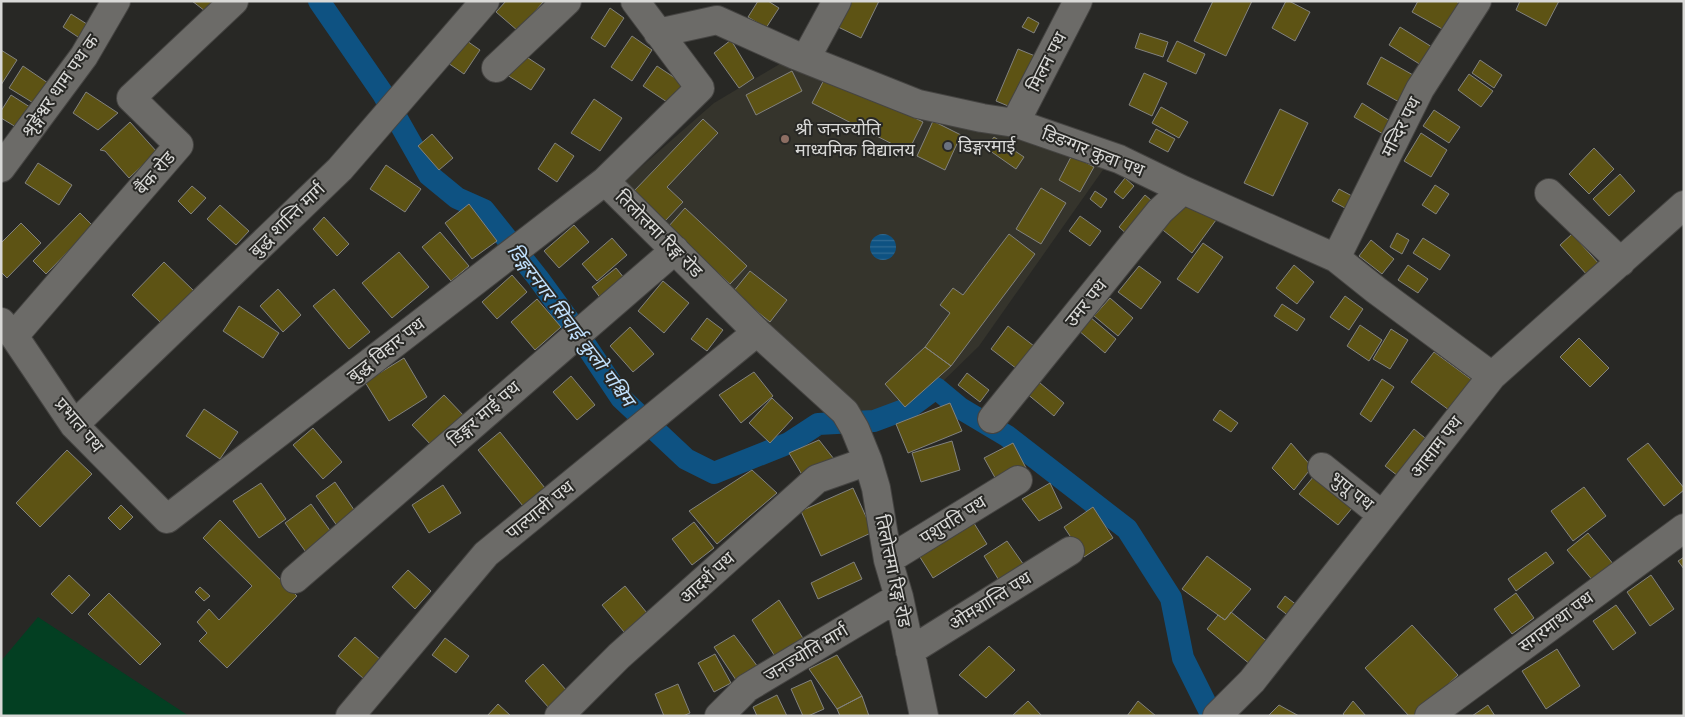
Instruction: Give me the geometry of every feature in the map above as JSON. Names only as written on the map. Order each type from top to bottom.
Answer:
[{"type":"street","name":"श्रृङ्गेश्वर धाम पथ क","points":[[1,168],[84,56],[116,1]]},
{"type":"street","name":"बैंक रोड","points":[[8,329],[179,145],[131,98],[234,1]]},
{"type":"street","name":"बुद्ध शान्ति मार्ग","points":[[74,425],[340,169],[486,1]]},
{"type":"street","points":[[496,68],[567,1]]},
{"type":"street","name":"तिलोत्तमा रिङ्ग रोड","points":[[634,1],[700,88],[606,181],[757,332],[850,420],[868,461],[876,488],[888,560],[899,597],[924,716]]},
{"type":"street","points":[[806,58],[837,1]]},
{"type":"street","name":"मिलन पथ","points":[[1016,123],[1078,1]]},
{"type":"street","name":"मन्दिर पथ","points":[[1336,258],[1420,89],[1477,1]]},
{"type":"street","name":"डिङग्गर कुवा पथ","points":[[658,33],[722,11],[806,58],[918,104],[982,118],[1016,123],[1119,159],[1183,190],[1336,258],[1492,376]]},
{"type":"street","name":"बुद्ध विहार पथ","points":[[167,519],[606,181]]},
{"type":"street","name":"उमर पथ","points":[[992,419],[1160,211],[1183,190]]},
{"type":"street","points":[[1549,193],[1621,262]]},
{"type":"street","name":"आसाम पथ","points":[[1218,715],[1252,681],[1492,376],[1684,205]]},
{"type":"street","name":"डिङ्गर माई पथ","points":[[295,579],[674,250]]},
{"type":"street","name":"प्रभात पथ","points":[[8,329],[74,425],[167,519]]},
{"type":"street","name":"पाल्पाली पथ","points":[[350,716],[486,554],[757,332]]},
{"type":"street","name":"आदर्श पथ","points":[[559,716],[620,656],[817,479],[868,461]]},
{"type":"street","name":"भुपू पथ","points":[[1322,467],[1382,515]]},
{"type":"street","name":"पशुपति पथ","points":[[888,560],[1018,480]]},
{"type":"street","name":"सगरमाथा पथ","points":[[1429,716],[1684,528]]},
{"type":"street","name":"ओमशान्ति पथ","points":[[910,651],[1070,551]]},
{"type":"street","name":"जनज्योति मार्ग","points":[[719,716],[747,688],[899,597]]},
{"type":"shaded area","points":[[795,55],[1112,157],[979,346],[936,388],[909,408],[874,421],[675,250],[634,209],[625,181],[714,103]]},
{"type":"green space","points":[[38,617],[189,716],[1,716],[1,661]]},
{"type":"water","points":[[883,234],[892,238],[896,247],[892,256],[883,260],[874,256],[870,247],[874,238]]},
{"type":"building","points":[[192,1],[213,1],[205,11]]},
{"type":"building","points":[[506,1],[544,1],[518,31],[496,12]]},
{"type":"building","points":[[758,1],[768,1],[779,8],[766,28],[748,17]]},
{"type":"building","points":[[848,1],[879,1],[861,38],[836,26]]},
{"type":"building","points":[[1213,1],[1252,1],[1226,56],[1194,41]]},
{"type":"building","points":[[1286,1],[1310,12],[1295,41],[1272,28]]},
{"type":"building","points":[[1418,1],[1456,1],[1459,3],[1444,30],[1412,12]]},
{"type":"building","points":[[1520,1],[1559,1],[1546,26],[1516,10]]},
{"type":"building","points":[[610,8],[624,18],[605,47],[591,38]]},
{"type":"building","points":[[71,14],[90,26],[81,39],[63,27]]},
{"type":"building","points":[[1028,17],[1039,23],[1034,33],[1022,27]]},
{"type":"building","points":[[1400,27],[1432,47],[1421,65],[1389,45]]},
{"type":"building","points":[[1140,33],[1168,42],[1163,57],[1135,48]]},
{"type":"building","points":[[632,36],[652,50],[632,81],[611,67]]},
{"type":"building","points":[[464,39],[480,50],[464,74],[448,63]]},
{"type":"building","points":[[731,40],[754,78],[739,88],[714,53]]},
{"type":"building","points":[[1177,41],[1205,54],[1196,74],[1167,61]]},
{"type":"building","points":[[1018,49],[1040,58],[1018,110],[996,101]]},
{"type":"building","points":[[1,50],[17,60],[1,85]]},
{"type":"building","points":[[522,54],[545,69],[531,90],[507,75]]},
{"type":"building","points":[[1381,57],[1413,75],[1399,102],[1367,84]]},
{"type":"building","points":[[1480,60],[1502,75],[1494,88],[1472,73]]},
{"type":"building","points":[[23,66],[48,83],[35,104],[9,88]]},
{"type":"building","points":[[657,66],[684,84],[670,104],[643,86]]},
{"type":"building","points":[[792,71],[802,91],[756,115],[746,95]]},
{"type":"building","points":[[1144,73],[1167,83],[1152,116],[1129,105]]},
{"type":"building","points":[[827,74],[923,122],[908,152],[812,103]]},
{"type":"building","points":[[1469,74],[1493,91],[1481,107],[1458,90]]},
{"type":"building","points":[[86,92],[118,113],[98,130],[73,113]]},
{"type":"building","points":[[11,95],[33,109],[21,130],[1,118],[1,111]]},
{"type":"building","points":[[594,99],[622,118],[600,151],[571,133]]},
{"type":"building","points":[[1362,103],[1390,121],[1383,134],[1354,117]]},
{"type":"building","points":[[1161,107],[1188,122],[1179,138],[1152,123]]},
{"type":"building","points":[[1280,109],[1308,123],[1273,196],[1244,183]]},
{"type":"building","points":[[1434,110],[1460,127],[1449,143],[1423,126]]},
{"type":"building","points":[[703,119],[718,133],[667,187],[683,202],[665,221],[634,191]]},
{"type":"building","points":[[933,121],[961,135],[945,170],[917,156]]},
{"type":"building","points":[[130,122],[157,152],[129,178],[105,151],[100,150]]},
{"type":"building","points":[[1156,129],[1175,139],[1168,152],[1149,142]]},
{"type":"building","points":[[1421,133],[1447,150],[1431,177],[1404,161]]},
{"type":"building","points":[[432,134],[453,158],[439,170],[418,146]]},
{"type":"building","points":[[994,137],[1024,157],[1016,169],[986,148]]},
{"type":"building","points":[[555,143],[574,156],[557,182],[538,169]]},
{"type":"building","points":[[1594,148],[1614,169],[1589,194],[1569,174]]},
{"type":"building","points":[[1072,155],[1094,167],[1080,192],[1059,180]]},
{"type":"building","points":[[38,163],[72,185],[59,205],[25,183]]},
{"type":"building","points":[[386,165],[421,189],[405,212],[370,189]]},
{"type":"building","points":[[1620,174],[1635,191],[1609,216],[1593,199]]},
{"type":"building","points":[[1125,178],[1134,186],[1123,199],[1114,192]]},
{"type":"building","points":[[1435,185],[1449,194],[1436,214],[1422,205]]},
{"type":"building","points":[[192,186],[206,198],[191,214],[178,201]]},
{"type":"building","points":[[1041,188],[1066,203],[1041,244],[1016,229]]},
{"type":"building","points":[[1339,189],[1352,196],[1345,208],[1332,201]]},
{"type":"building","points":[[1095,191],[1107,199],[1101,208],[1090,199]]},
{"type":"building","points":[[1145,195],[1158,206],[1131,238],[1119,227]]},
{"type":"building","points":[[1182,195],[1216,220],[1192,253],[1159,227]]},
{"type":"building","points":[[469,204],[497,241],[472,259],[445,223]]},
{"type":"building","points":[[220,205],[249,231],[236,245],[207,219]]},
{"type":"building","points":[[685,208],[747,266],[730,284],[668,227]]},
{"type":"building","points":[[80,213],[93,226],[46,274],[33,261]]},
{"type":"building","points":[[1080,216],[1101,231],[1090,246],[1069,231]]},
{"type":"building","points":[[324,217],[349,244],[337,256],[313,229]]},
{"type":"building","points":[[21,223],[41,243],[7,278],[1,272],[1,243]]},
{"type":"building","points":[[574,225],[589,242],[559,268],[544,251]]},
{"type":"building","points":[[440,232],[469,266],[451,281],[422,247]]},
{"type":"building","points":[[1397,233],[1409,240],[1402,254],[1390,247]]},
{"type":"building","points":[[1009,234],[1035,254],[951,366],[925,347],[950,313],[940,305],[953,288],[963,295]]},
{"type":"building","points":[[1572,234],[1600,265],[1588,276],[1560,245]]},
{"type":"building","points":[[612,238],[627,255],[597,281],[582,264]]},
{"type":"building","points":[[1423,238],[1450,255],[1440,270],[1413,253]]},
{"type":"building","points":[[1371,240],[1394,259],[1382,274],[1359,256]]},
{"type":"building","points":[[1203,243],[1223,257],[1198,293],[1177,279]]},
{"type":"building","points":[[399,252],[429,287],[392,318],[362,283]]},
{"type":"building","points":[[164,262],[194,291],[162,324],[132,295]]},
{"type":"building","points":[[1294,265],[1314,282],[1297,304],[1276,288]]},
{"type":"building","points":[[1408,265],[1428,279],[1418,293],[1398,280]]},
{"type":"building","points":[[1139,266],[1161,282],[1141,309],[1118,292]]},
{"type":"building","points":[[616,268],[629,284],[605,304],[592,287]]},
{"type":"building","points":[[750,271],[787,300],[770,322],[733,292]]},
{"type":"building","points":[[512,275],[527,292],[497,319],[482,302]]},
{"type":"building","points":[[663,281],[689,303],[664,333],[638,311]]},
{"type":"building","points":[[278,289],[301,315],[283,332],[260,306]]},
{"type":"building","points":[[334,289],[370,332],[349,349],[313,306]]},
{"type":"building","points":[[1345,296],[1363,309],[1349,330],[1330,317]]},
{"type":"building","points":[[1110,298],[1133,318],[1118,336],[1094,316]]},
{"type":"building","points":[[537,299],[561,327],[535,350],[511,322]]},
{"type":"building","points":[[1282,304],[1305,319],[1297,331],[1274,316]]},
{"type":"building","points":[[239,306],[279,333],[263,358],[223,331]]},
{"type":"building","points":[[1090,317],[1116,339],[1105,353],[1078,330]]},
{"type":"building","points":[[707,318],[723,330],[707,351],[691,339]]},
{"type":"building","points":[[1360,325],[1382,340],[1369,361],[1347,346]]},
{"type":"building","points":[[1008,326],[1034,346],[1017,369],[991,349]]},
{"type":"building","points":[[630,327],[654,354],[633,372],[610,346]]},
{"type":"building","points":[[1391,329],[1408,340],[1390,369],[1373,359]]},
{"type":"building","points":[[1579,338],[1609,368],[1590,387],[1560,357]]},
{"type":"building","points":[[925,347],[951,366],[905,407],[885,384]]},
{"type":"building","points":[[1434,352],[1476,383],[1453,413],[1411,382]]},
{"type":"building","points":[[404,358],[427,397],[389,421],[365,382]]},
{"type":"building","points":[[754,372],[773,396],[741,423],[719,395]]},
{"type":"building","points":[[967,373],[989,390],[980,402],[958,385]]},
{"type":"building","points":[[571,376],[595,405],[577,420],[553,392]]},
{"type":"building","points":[[1382,379],[1394,387],[1371,422],[1360,414]]},
{"type":"building","points":[[1040,383],[1064,403],[1054,416],[1026,393]]},
{"type":"building","points":[[444,395],[465,417],[433,447],[412,425]]},
{"type":"building","points":[[772,398],[793,418],[770,443],[749,423]]},
{"type":"building","points":[[950,403],[962,431],[908,453],[896,424]]},
{"type":"building","points":[[204,409],[238,432],[220,459],[186,436]]},
{"type":"building","points":[[1220,410],[1238,423],[1231,432],[1213,420]]},
{"type":"building","points":[[313,428],[342,462],[323,479],[293,445]]},
{"type":"building","points":[[1414,429],[1430,442],[1402,479],[1385,466]]},
{"type":"building","points":[[500,432],[545,488],[523,506],[478,450]]},
{"type":"building","points":[[819,440],[834,459],[804,478],[789,453]]},
{"type":"building","points":[[952,441],[960,470],[921,482],[912,453]]},
{"type":"building","points":[[1013,443],[1026,468],[998,483],[984,458]]},
{"type":"building","points":[[1291,443],[1312,467],[1294,490],[1272,468]]},
{"type":"building","points":[[1648,443],[1684,488],[1664,506],[1627,459]]},
{"type":"building","points":[[67,450],[92,474],[40,527],[16,503]]},
{"type":"building","points":[[752,470],[777,493],[717,544],[689,511]]},
{"type":"building","points":[[1314,476],[1353,507],[1338,525],[1299,494]]},
{"type":"building","points":[[335,482],[359,517],[340,530],[316,496]]},
{"type":"building","points":[[261,483],[286,519],[259,538],[233,501]]},
{"type":"building","points":[[1050,483],[1062,508],[1039,521],[1022,499]]},
{"type":"building","points":[[443,485],[461,513],[429,533],[412,505]]},
{"type":"building","points":[[1584,487],[1606,516],[1573,541],[1551,511]]},
{"type":"building","points":[[853,488],[873,532],[821,556],[801,511]]},
{"type":"building","points":[[311,504],[334,536],[308,555],[285,523]]},
{"type":"building","points":[[121,505],[133,517],[120,530],[108,518]]},
{"type":"building","points":[[1093,507],[1113,538],[1084,557],[1064,527]]},
{"type":"building","points":[[220,520],[297,596],[227,668],[199,641],[207,633],[197,622],[209,609],[219,620],[252,586],[203,538]]},
{"type":"building","points":[[972,520],[987,544],[933,578],[918,554]]},
{"type":"building","points":[[694,522],[714,548],[692,565],[672,539]]},
{"type":"building","points":[[1588,533],[1614,565],[1594,582],[1567,550]]},
{"type":"building","points":[[1007,541],[1026,568],[1000,582],[984,556]]},
{"type":"building","points":[[1546,552],[1554,563],[1516,591],[1508,579]]},
{"type":"building","points":[[1207,556],[1251,589],[1225,620],[1182,589]]},
{"type":"building","points":[[1684,557],[1684,569],[1678,561]]},
{"type":"building","points":[[854,562],[862,579],[818,599],[811,583]]},
{"type":"building","points":[[408,570],[431,591],[415,609],[392,587]]},
{"type":"building","points":[[69,575],[90,595],[72,614],[51,594]]},
{"type":"building","points":[[1651,575],[1674,609],[1650,626],[1627,592]]},
{"type":"building","points":[[625,586],[647,613],[624,632],[602,605]]},
{"type":"building","points":[[200,587],[210,596],[204,601],[195,592]]},
{"type":"building","points":[[109,593],[161,644],[140,665],[88,614]]},
{"type":"building","points":[[1516,593],[1534,618],[1512,634],[1494,609]]},
{"type":"building","points":[[1285,596],[1302,609],[1294,620],[1277,607]]},
{"type":"building","points":[[779,600],[804,640],[776,658],[752,620]]},
{"type":"building","points":[[1616,605],[1636,633],[1613,650],[1593,621]]},
{"type":"building","points":[[1231,612],[1269,643],[1251,665],[1207,629],[1218,615],[1225,620]]},
{"type":"building","points":[[1412,625],[1458,675],[1414,716],[1409,716],[1365,668]]},
{"type":"building","points":[[734,635],[758,667],[736,680],[714,647]]},
{"type":"building","points":[[355,637],[381,660],[364,679],[338,656]]},
{"type":"building","points":[[445,638],[469,656],[456,673],[432,655]]},
{"type":"building","points":[[989,646],[1015,670],[986,698],[959,675]]},
{"type":"building","points":[[1557,649],[1580,686],[1546,709],[1522,671]]},
{"type":"building","points":[[715,654],[731,683],[714,692],[698,663]]},
{"type":"building","points":[[837,655],[862,696],[837,709],[809,669]]},
{"type":"building","points":[[543,664],[567,691],[549,708],[525,681]]},
{"type":"building","points":[[811,680],[824,709],[808,716],[803,716],[791,689]]},
{"type":"building","points":[[678,684],[690,713],[683,716],[664,716],[655,694]]},
{"type":"building","points":[[777,695],[787,716],[757,716],[753,707]]},
{"type":"building","points":[[862,696],[869,716],[840,716],[837,709]]},
{"type":"building","points":[[1028,701],[1042,716],[1012,716]]},
{"type":"building","points":[[1138,701],[1156,716],[1127,716]]},
{"type":"building","points":[[1353,701],[1366,716],[1345,716],[1343,714]]},
{"type":"building","points":[[498,704],[511,716],[487,716]]},
{"type":"building","points":[[1279,705],[1299,716],[1268,716]]},
{"type":"building","points":[[1488,705],[1495,716],[1472,716]]},
{"type":"waterway","name":"डिङ्गरनगर सिंचाई कुलो पश्चिम","points":[[319,1],[383,94],[429,175],[457,198],[484,210],[573,326],[621,398],[686,459],[714,473],[789,443],[818,424],[874,421],[909,408],[936,388],[960,408],[1007,436],[1127,529],[1171,598],[1183,658],[1212,716]]},
{"type":"place","name":"श्री जनज्योति माध्यमिक विद्यालय","points":[[785,139]]},
{"type":"place","name":"डिङ्गरमाई","points":[[948,146]]}]
